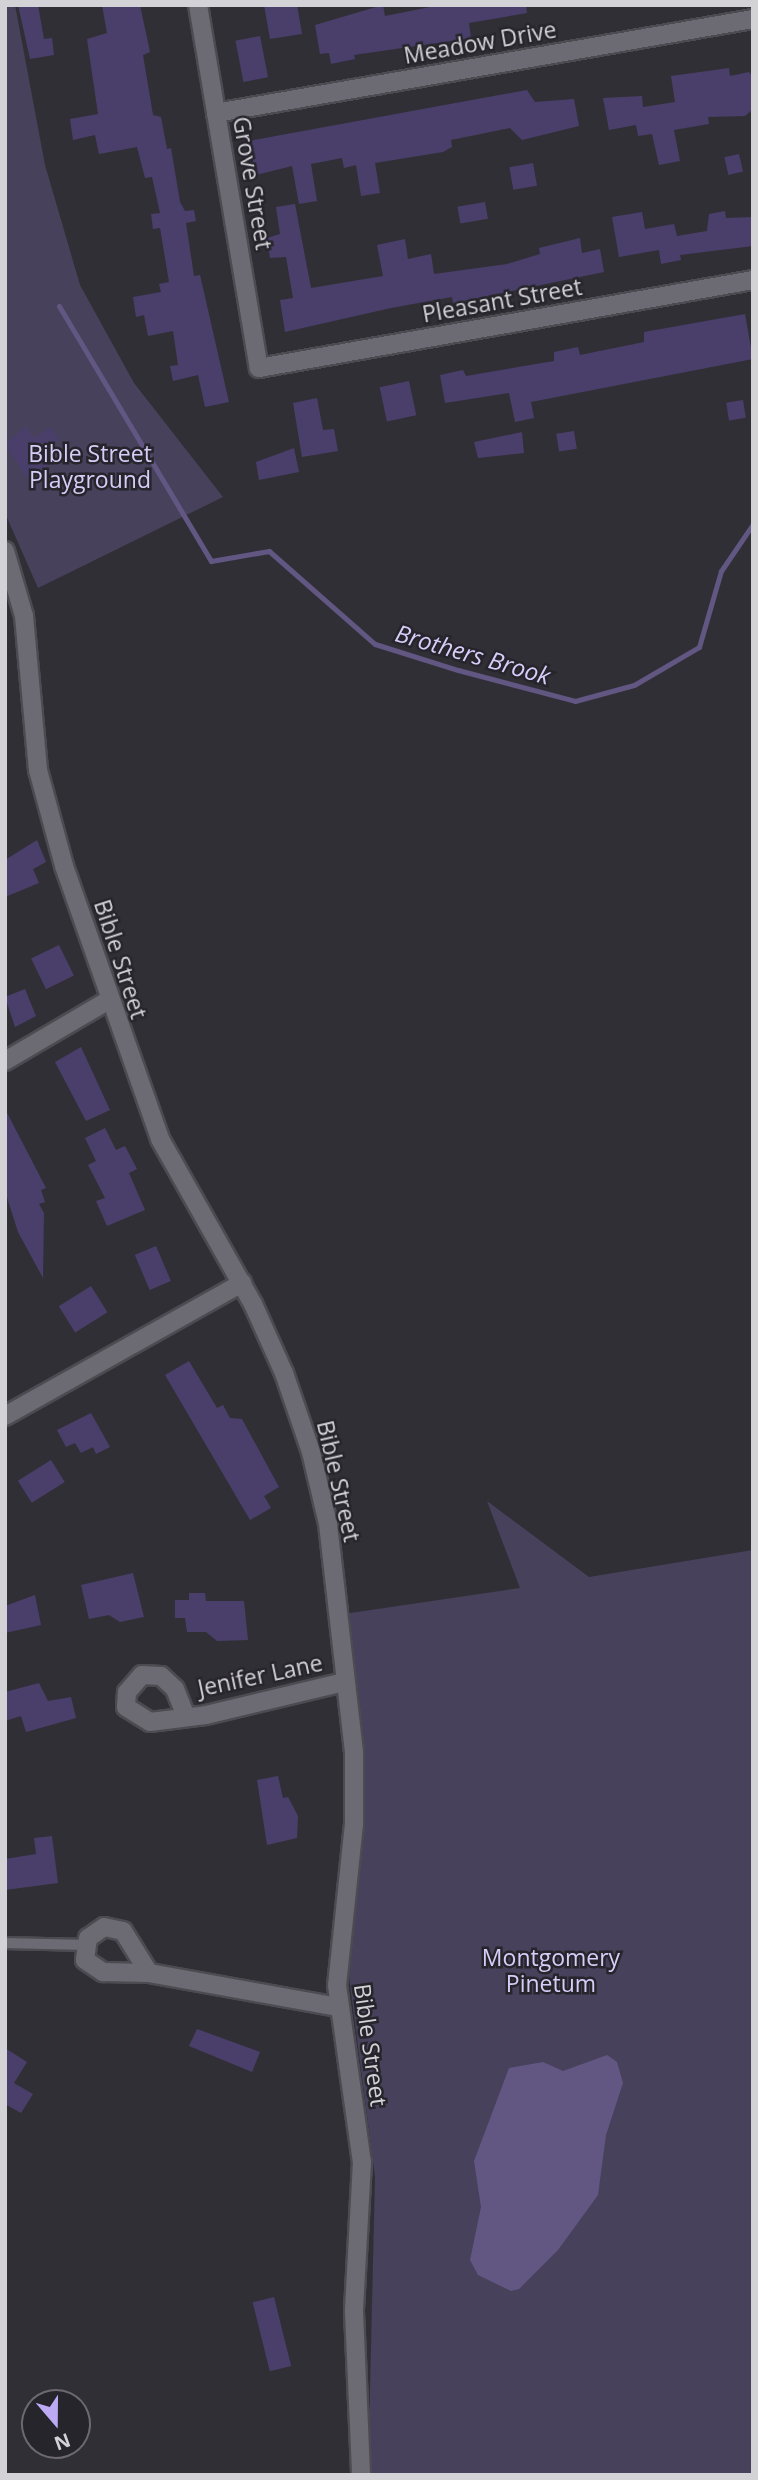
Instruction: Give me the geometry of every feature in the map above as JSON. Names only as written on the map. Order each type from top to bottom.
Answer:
[{"type":"street","name":"Grove Street","points":[[198,5],[259,368]]},
{"type":"street","name":"Meadow Drive","points":[[216,113],[753,19]]},
{"type":"street","name":"Pleasant Street","points":[[259,368],[753,280]]},
{"type":"street","name":"Bible Street","points":[[5,551],[24,616],[42,789],[109,1000],[160,1139],[242,1283],[284,1373],[316,1470],[345,1682],[354,1811],[338,1950],[338,2007],[362,2162],[354,2312],[361,2475]]},
{"type":"street","points":[[5,1061],[109,1000]]},
{"type":"street","points":[[5,1416],[242,1283]]},
{"type":"street","name":"Jenifer Lane","points":[[185,1714],[206,1715],[345,1682]]},
{"type":"street","points":[[149,1973],[123,1931],[104,1927],[86,1945],[85,1959],[103,1972],[149,1973],[338,2007]]},
{"type":"lane","points":[[5,1942],[86,1945]]},
{"type":"green space","name":"Bible Street Playground","points":[[5,5],[15,5],[45,165],[80,285],[134,383],[223,497],[38,588],[5,513]]},
{"type":"green space","name":"Montgomery Pinetum","points":[[487,1501],[589,1577],[753,1550],[753,2475],[368,2475],[375,2177],[349,1977],[359,1823],[337,1615],[520,1588]]},
{"type":"shaded area","points":[[607,2055],[617,2062],[623,2083],[606,2135],[598,2195],[558,2250],[519,2289],[511,2291],[478,2275],[470,2260],[481,2207],[474,2161],[509,2068],[543,2062],[563,2071]]},
{"type":"building","points":[[18,5],[38,5],[44,39],[52,38],[54,55],[30,59]]},
{"type":"building","points":[[102,5],[140,5],[150,52],[143,55],[153,115],[161,117],[167,149],[171,148],[180,202],[185,211],[194,210],[196,221],[186,223],[194,276],[200,275],[229,402],[205,407],[198,375],[173,381],[170,366],[178,365],[173,331],[148,336],[144,315],[136,317],[133,297],[161,292],[159,284],[169,282],[160,228],[153,229],[151,214],[160,213],[152,177],[145,178],[137,147],[99,154],[95,135],[73,140],[70,119],[98,114],[87,39],[107,33]]},
{"type":"building","points":[[264,5],[297,5],[302,34],[270,39]]},
{"type":"building","points":[[383,5],[385,16],[440,5],[526,5],[527,13],[469,23],[471,38],[354,55],[355,59],[331,64],[329,53],[320,54],[315,25]]},
{"type":"building","points":[[260,36],[268,77],[243,82],[235,41]]},
{"type":"building","points":[[729,68],[730,76],[749,72],[753,77],[753,109],[745,116],[708,117],[709,124],[674,130],[680,161],[659,165],[652,134],[638,136],[636,125],[609,130],[603,98],[642,96],[643,107],[675,102],[671,76]]},
{"type":"building","points":[[527,90],[535,102],[574,99],[579,126],[522,140],[510,128],[451,140],[452,147],[443,152],[375,163],[380,193],[361,196],[356,165],[344,168],[342,158],[311,164],[317,201],[299,204],[292,166],[256,175],[249,141]]},
{"type":"building","points":[[739,154],[743,172],[728,175],[724,157]]},
{"type":"building","points":[[533,163],[537,186],[513,190],[509,167]]},
{"type":"building","points":[[485,202],[488,219],[460,224],[457,207]]},
{"type":"building","points":[[295,204],[311,288],[383,276],[377,245],[405,239],[408,259],[431,254],[434,274],[507,264],[540,254],[539,248],[580,238],[582,253],[600,249],[604,272],[453,303],[452,297],[391,308],[285,332],[280,300],[293,298],[286,257],[270,258],[267,238],[280,234],[276,207]]},
{"type":"building","points":[[725,211],[726,218],[753,217],[753,246],[680,255],[681,260],[661,264],[659,250],[619,257],[612,217],[642,212],[645,229],[674,224],[677,236],[707,231],[709,214]]},
{"type":"building","points":[[745,314],[753,359],[531,402],[534,418],[515,422],[509,393],[445,403],[440,375],[463,370],[466,376],[554,361],[554,352],[578,347],[580,355],[644,342],[644,332]]},
{"type":"building","points":[[409,381],[416,415],[387,421],[380,387]]},
{"type":"building","points":[[317,398],[323,430],[334,429],[338,451],[302,457],[293,403]]},
{"type":"building","points":[[743,400],[746,418],[729,420],[726,403]]},
{"type":"building","points":[[26,426],[34,438],[51,427],[59,440],[42,450],[50,464],[27,478],[5,444]]},
{"type":"building","points":[[574,431],[577,449],[559,452],[556,434]]},
{"type":"building","points":[[522,432],[524,453],[478,458],[474,442]]},
{"type":"building","points":[[294,448],[299,472],[259,480],[256,462]]},
{"type":"building","points":[[37,840],[46,862],[33,869],[39,883],[5,897],[5,860]]},
{"type":"building","points":[[59,945],[74,976],[46,989],[31,959]]},
{"type":"building","points":[[25,989],[36,1016],[15,1027],[5,997]]},
{"type":"building","points":[[81,1047],[110,1110],[86,1121],[55,1062]]},
{"type":"building","points":[[5,1109],[46,1188],[41,1190],[45,1202],[39,1204],[44,1213],[43,1278],[18,1232],[5,1191]]},
{"type":"building","points":[[105,1128],[116,1150],[125,1146],[137,1169],[129,1173],[145,1210],[107,1226],[96,1201],[105,1198],[88,1165],[96,1161],[85,1138]]},
{"type":"building","points":[[156,1246],[171,1281],[150,1290],[135,1255]]},
{"type":"building","points":[[91,1286],[107,1312],[75,1332],[59,1306]]},
{"type":"building","points":[[189,1361],[217,1408],[223,1405],[230,1418],[242,1419],[279,1487],[264,1496],[271,1508],[250,1520],[165,1375]]},
{"type":"building","points":[[91,1413],[110,1447],[96,1454],[93,1447],[81,1453],[75,1443],[66,1447],[57,1430]]},
{"type":"building","points":[[51,1460],[65,1482],[32,1503],[18,1481]]},
{"type":"building","points":[[133,1573],[144,1617],[120,1622],[109,1615],[89,1619],[81,1585]]},
{"type":"building","points":[[189,1593],[205,1593],[206,1601],[244,1601],[248,1640],[217,1641],[206,1632],[187,1632],[185,1618],[175,1618],[175,1600],[189,1600]]},
{"type":"building","points":[[35,1595],[41,1625],[5,1633],[5,1606]]},
{"type":"building","points":[[39,1683],[48,1701],[71,1697],[76,1718],[26,1732],[21,1716],[5,1721],[5,1692]]},
{"type":"building","points":[[278,1776],[283,1798],[288,1797],[298,1816],[297,1838],[267,1845],[257,1780]]},
{"type":"building","points":[[52,1836],[58,1883],[5,1890],[5,1859],[36,1854],[34,1838]]},
{"type":"building","points":[[197,2029],[260,2052],[252,2072],[189,2046]]},
{"type":"building","points":[[5,2048],[27,2062],[14,2083],[33,2094],[21,2113],[5,2104]]},
{"type":"building","points":[[274,2297],[291,2366],[270,2371],[253,2302]]},
{"type":"waterway","name":"Brothers Brook","points":[[59,306],[211,561],[269,551],[375,644],[458,670],[575,701],[634,685],[699,647],[721,571],[753,524]]}]
